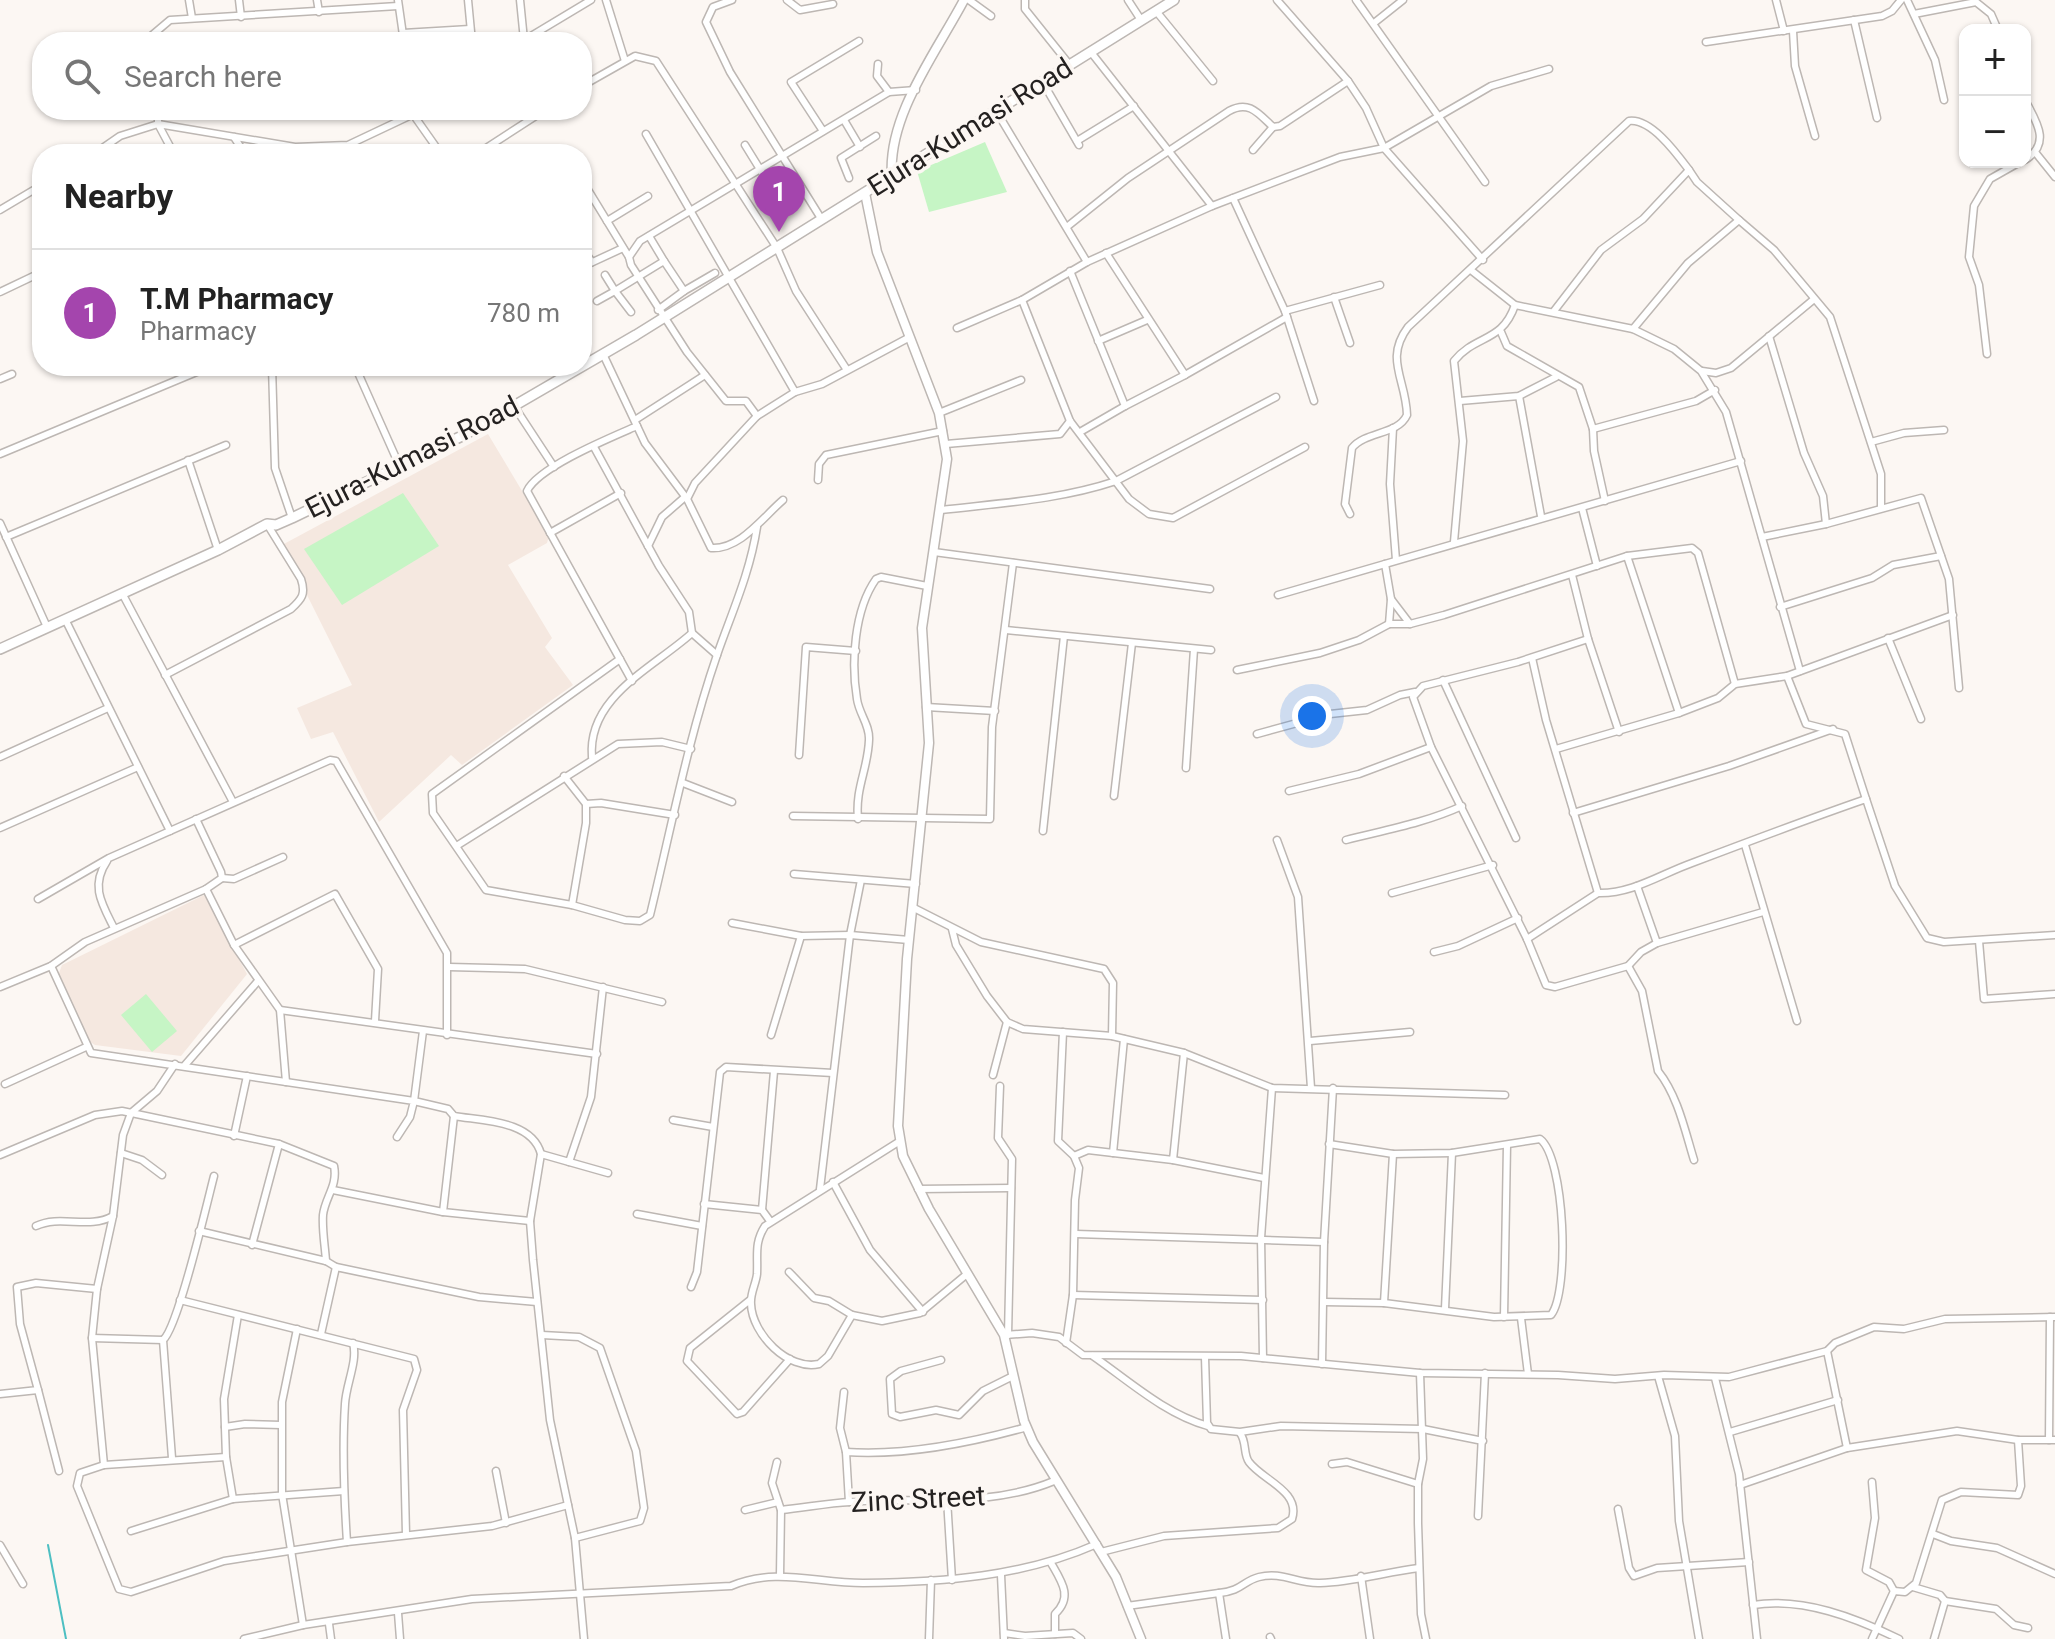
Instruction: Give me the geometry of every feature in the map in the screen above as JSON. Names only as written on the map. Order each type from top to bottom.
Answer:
[{"type":"main road","name":"Ejura-Kumasi Road","points":[[592,360],[661,314],[777,248],[1174,0]]},
{"type":"main road","name":"Ejura-Kumasi Road","points":[[0,649],[218,550],[267,524],[276,525],[400,467],[565,376]]},
{"type":"street","points":[[189,0],[192,18]]},
{"type":"street","points":[[239,0],[241,17]]},
{"type":"street","points":[[317,0],[319,12]]},
{"type":"street","points":[[468,0],[470,32]]},
{"type":"street","points":[[520,0],[522,32]]},
{"type":"street","points":[[538,32],[591,0]]},
{"type":"street","points":[[606,0],[625,61]]},
{"type":"street","points":[[732,0],[713,7],[706,22],[730,72],[822,220]]},
{"type":"street","points":[[787,0],[800,10],[833,4]]},
{"type":"street","points":[[892,177],[893,139],[916,90],[966,0],[991,16]]},
{"type":"street","points":[[1025,0],[1025,9],[1069,64]]},
{"type":"street","points":[[1128,0],[1141,20]]},
{"type":"street","points":[[1277,0],[1348,81],[1366,108],[1384,148],[1483,260]]},
{"type":"street","points":[[1356,0],[1418,83],[1436,117],[1485,182]]},
{"type":"street","points":[[1776,0],[1784,31]]},
{"type":"street","points":[[1706,42],[1882,16],[1904,0],[1914,14],[1935,60],[1944,100]]},
{"type":"street","points":[[1374,23],[1401,1]]},
{"type":"street","points":[[1914,14],[1976,2],[1991,14],[1995,24]]},
{"type":"street","points":[[156,32],[170,20],[319,12],[398,3],[403,32]]},
{"type":"street","points":[[1156,11],[1213,81]]},
{"type":"street","points":[[1854,20],[1877,118]]},
{"type":"street","points":[[420,32],[470,29]]},
{"type":"street","points":[[1793,31],[1795,66],[1815,136]]},
{"type":"street","points":[[823,131],[791,82],[859,41]]},
{"type":"street","points":[[1090,51],[1212,206]]},
{"type":"street","points":[[592,80],[635,56],[656,61],[777,248],[796,291],[847,370]]},
{"type":"street","points":[[878,64],[877,76],[889,92]]},
{"type":"street","points":[[957,328],[1022,300],[1087,262],[1212,206],[1340,157],[1384,148],[1491,86],[1549,69]]},
{"type":"street","points":[[1042,81],[1078,143],[1134,106]]},
{"type":"street","points":[[1253,150],[1273,127],[1309,109],[1348,81]]},
{"type":"street","points":[[629,257],[649,236],[889,92],[916,90]]},
{"type":"street","points":[[1068,226],[1128,178],[1242,105],[1252,107],[1273,127]]},
{"type":"street","points":[[995,109],[1087,262]]},
{"type":"street","points":[[2031,113],[2041,135],[2031,155]]},
{"type":"street","points":[[158,120],[169,144]]},
{"type":"street","points":[[350,144],[399,120]]},
{"type":"street","points":[[416,120],[434,144]]},
{"type":"street","points":[[492,144],[530,120]]},
{"type":"street","points":[[844,120],[860,147]]},
{"type":"street","points":[[1350,514],[1345,504],[1352,448],[1366,435],[1393,428],[1407,415],[1406,390],[1396,363],[1397,343],[1408,327],[1472,271],[1629,121],[1636,120],[1648,127],[1697,182],[1774,250],[1830,317],[1871,442],[1883,490],[1881,508]]},
{"type":"street","points":[[108,144],[120,136],[158,124],[277,144]]},
{"type":"street","points":[[646,134],[731,276],[795,392]]},
{"type":"street","points":[[849,178],[840,159],[876,136]]},
{"type":"street","points":[[234,137],[239,144]]},
{"type":"street","points":[[745,145],[784,208]]},
{"type":"street","points":[[2035,152],[2055,177]]},
{"type":"street","points":[[1987,354],[1979,285],[1969,257],[1974,206],[1990,179],[2010,168]]},
{"type":"street","points":[[1554,311],[1601,250],[1643,219],[1689,170]]},
{"type":"street","points":[[0,210],[32,191]]},
{"type":"street","points":[[865,193],[877,252],[939,413],[946,444],[941,510],[922,628],[929,743],[909,940],[899,1083],[900,1141],[918,1189],[1006,1335]]},
{"type":"street","points":[[592,196],[661,314],[705,375],[726,401],[746,401],[757,416]]},
{"type":"street","points":[[607,221],[648,196]]},
{"type":"street","points":[[1233,198],[1286,314],[1314,401]]},
{"type":"street","points":[[1633,329],[1688,263],[1739,220]]},
{"type":"street","points":[[649,236],[684,291]]},
{"type":"street","points":[[592,262],[623,248]]},
{"type":"street","points":[[1106,253],[1185,375]]},
{"type":"street","points":[[597,301],[664,261]]},
{"type":"street","points":[[1070,271],[1125,406]]},
{"type":"street","points":[[1472,271],[1515,305],[1633,329],[1674,349],[1701,371],[1715,390],[1741,461],[1800,671]]},
{"type":"street","points":[[661,314],[684,291],[715,273]]},
{"type":"street","points":[[605,275],[631,312]]},
{"type":"street","points":[[0,292],[32,277]]},
{"type":"street","points":[[1080,432],[1185,375],[1286,314],[1380,285]]},
{"type":"street","points":[[1334,297],[1350,343]]},
{"type":"street","points":[[1022,300],[1070,421],[1129,499],[1149,514],[1173,518],[1305,447]]},
{"type":"street","points":[[1701,371],[1724,371],[1813,300]]},
{"type":"street","points":[[1454,542],[1463,441],[1454,361],[1470,346],[1501,332],[1515,305]]},
{"type":"street","points":[[1098,341],[1147,320]]},
{"type":"street","points":[[1501,332],[1507,346],[1556,377],[1579,387],[1592,415],[1594,451],[1605,501]]},
{"type":"street","points":[[1769,336],[1804,453],[1823,496],[1826,524]]},
{"type":"street","points":[[648,546],[662,517],[686,498],[695,483],[757,416],[795,392],[847,370],[910,337]]},
{"type":"street","points":[[603,354],[645,443],[686,498],[711,548],[726,547],[757,527],[783,500]]},
{"type":"street","points":[[0,379],[12,374]]},
{"type":"street","points":[[632,681],[527,491],[554,467],[636,423],[705,375]]},
{"type":"street","points":[[0,454],[187,376]]},
{"type":"street","points":[[272,376],[275,468],[292,518]]},
{"type":"street","points":[[359,376],[400,467]]},
{"type":"street","points":[[1460,401],[1519,396],[1556,377]]},
{"type":"street","points":[[939,413],[1021,380]]},
{"type":"street","points":[[1593,429],[1696,401],[1715,390]]},
{"type":"street","points":[[1519,396],[1541,516]]},
{"type":"street","points":[[941,510],[1066,496],[1116,481],[1276,397]]},
{"type":"street","points":[[514,406],[554,467]]},
{"type":"street","points":[[946,444],[1060,434],[1070,421]]},
{"type":"street","points":[[1393,428],[1390,484],[1396,560]]},
{"type":"street","points":[[1871,442],[1904,433],[1944,430]]},
{"type":"street","points":[[818,480],[819,464],[826,455],[943,431]]},
{"type":"street","points":[[3,534],[226,445]]},
{"type":"street","points":[[594,447],[648,546],[689,612],[692,633],[717,655]]},
{"type":"street","points":[[188,460],[218,550]]},
{"type":"street","points":[[1278,595],[1541,516],[1582,508],[1741,461]]},
{"type":"street","points":[[1883,490],[1899,503]]},
{"type":"street","points":[[550,533],[621,493]]},
{"type":"street","points":[[1762,537],[1826,524],[1921,498],[1949,579],[1959,688]]},
{"type":"street","points":[[1582,508],[1597,566]]},
{"type":"street","points":[[0,523],[47,627]]},
{"type":"street","points":[[165,675],[291,609],[301,600],[304,589],[301,579],[267,524]]},
{"type":"street","points":[[620,659],[432,794],[433,813],[458,845],[486,890],[572,905],[625,920],[645,920],[650,915],[691,749],[717,655],[747,576],[757,527]]},
{"type":"street","points":[[1237,670],[1320,653],[1359,640],[1389,624],[1410,624],[1627,556],[1695,549],[1735,684]]},
{"type":"street","points":[[934,552],[1210,589]]},
{"type":"street","points":[[1627,556],[1679,713]]},
{"type":"street","points":[[1780,607],[1872,578],[1893,565],[1941,556]]},
{"type":"street","points":[[793,816],[990,819],[995,711],[1013,563]]},
{"type":"street","points":[[1385,564],[1391,599],[1389,624]]},
{"type":"street","points":[[1572,575],[1588,639],[1619,732]]},
{"type":"street","points":[[858,819],[857,785],[867,754],[869,731],[857,701],[856,651],[866,597],[876,579],[890,576],[927,586]]},
{"type":"street","points":[[122,593],[233,802]]},
{"type":"street","points":[[1391,599],[1410,624]]},
{"type":"street","points":[[1556,749],[1679,713],[1718,698],[1735,684],[1787,676],[1953,615]]},
{"type":"street","points":[[65,619],[170,831]]},
{"type":"street","points":[[1006,630],[1211,650]]},
{"type":"street","points":[[592,757],[590,737],[596,719],[632,681],[692,633]]},
{"type":"street","points":[[1043,831],[1064,636]]},
{"type":"street","points":[[1888,638],[1921,719]]},
{"type":"street","points":[[1257,734],[1330,714],[1367,710],[1443,680],[1532,658],[1588,639]]},
{"type":"street","points":[[1114,796],[1132,643]]},
{"type":"street","points":[[799,755],[806,647],[856,651]]},
{"type":"street","points":[[1186,768],[1194,649]]},
{"type":"street","points":[[1532,658],[1573,813],[1598,893]]},
{"type":"street","points":[[1787,676],[1806,724],[1845,734],[1895,886],[1924,935],[1944,942],[2055,935]]},
{"type":"street","points":[[1443,680],[1516,838]]},
{"type":"street","points":[[1415,692],[1415,709],[1431,747],[1493,865],[1546,985],[1555,987],[1628,966],[1641,952],[1657,943],[1763,912]]},
{"type":"street","points":[[926,707],[995,711]]},
{"type":"street","points":[[0,757],[108,708]]},
{"type":"street","points":[[1573,813],[1729,766],[1833,729]]},
{"type":"street","points":[[458,845],[592,757],[618,744],[662,742],[691,749]]},
{"type":"street","points":[[1289,791],[1359,774],[1431,747]]},
{"type":"street","points":[[38,899],[109,858],[233,802],[330,760],[340,763],[442,940],[449,967],[447,1035]]},
{"type":"street","points":[[0,828],[138,767]]},
{"type":"street","points":[[564,776],[586,804],[586,823],[572,905]]},
{"type":"street","points":[[683,783],[732,802]]},
{"type":"street","points":[[1527,939],[1598,893],[1612,893],[1637,886],[1866,799]]},
{"type":"street","points":[[586,804],[601,803],[675,815]]},
{"type":"street","points":[[1346,840],[1379,829],[1425,821],[1462,806]]},
{"type":"street","points":[[196,819],[222,878]]},
{"type":"street","points":[[1277,840],[1298,897],[1311,1088]]},
{"type":"street","points":[[1745,845],[1797,1021]]},
{"type":"street","points":[[0,987],[51,966],[85,942],[206,889],[222,878],[234,879],[283,857]]},
{"type":"street","points":[[109,858],[99,874],[97,886],[114,928]]},
{"type":"street","points":[[1392,893],[1493,865]]},
{"type":"street","points":[[794,874],[916,884]]},
{"type":"street","points":[[820,1189],[850,935],[861,880]]},
{"type":"street","points":[[1637,886],[1657,943]]},
{"type":"street","points":[[206,889],[234,945],[280,1010],[286,1082]]},
{"type":"street","points":[[234,945],[335,894],[378,969],[375,1021]]},
{"type":"street","points":[[912,907],[981,942],[1104,969],[1113,983],[1112,1036]]},
{"type":"street","points":[[1434,952],[1458,946],[1518,918]]},
{"type":"street","points":[[732,923],[801,936],[850,935],[909,940]]},
{"type":"street","points":[[952,929],[965,960],[1007,1022],[1033,1031],[1112,1036],[1184,1053],[1272,1088],[1505,1095]]},
{"type":"street","points":[[771,1035],[801,936]]},
{"type":"street","points":[[1979,941],[1984,999],[2055,994]]},
{"type":"street","points":[[51,966],[86,1047],[97,1055],[185,1065],[414,1101],[448,1109],[454,1116],[523,1130],[535,1140],[541,1154],[530,1221],[537,1302],[550,1420],[575,1538],[584,1639]]},
{"type":"street","points":[[1628,966],[1642,991],[1658,1071],[1666,1081],[1685,1126],[1694,1160]]},
{"type":"street","points":[[449,967],[525,969],[662,1002]]},
{"type":"street","points":[[185,1065],[258,981]]},
{"type":"street","points":[[569,1162],[591,1097],[603,987]]},
{"type":"street","points":[[280,1010],[597,1054]]},
{"type":"street","points":[[993,1075],[1007,1022]]},
{"type":"street","points":[[397,1137],[410,1117],[414,1101],[423,1031]]},
{"type":"street","points":[[1063,1032],[1058,1141],[1074,1156],[1080,1180],[1075,1200],[1073,1295],[1066,1344]]},
{"type":"street","points":[[1310,1041],[1410,1032]]},
{"type":"street","points":[[1113,1153],[1124,1039]]},
{"type":"street","points":[[5,1084],[86,1047]]},
{"type":"street","points":[[1173,1160],[1184,1053]]},
{"type":"street","points":[[104,1465],[92,1338],[97,1289],[113,1216],[121,1153],[131,1113],[157,1091],[175,1064]]},
{"type":"street","points":[[691,1287],[702,1226],[720,1072],[726,1067],[833,1073]]},
{"type":"street","points":[[770,1221],[762,1210],[774,1071]]},
{"type":"street","points":[[234,1136],[247,1076]]},
{"type":"street","points":[[1000,1086],[998,1138],[1012,1159],[1006,1335],[1013,1376],[1027,1427],[1054,1481],[1099,1548],[1141,1639]]},
{"type":"street","points":[[1263,1358],[1261,1238],[1272,1088]]},
{"type":"street","points":[[1322,1364],[1324,1242],[1333,1088]]},
{"type":"street","points":[[0,1155],[95,1115],[131,1113],[279,1144],[334,1166],[333,1190],[325,1203],[323,1217],[326,1261]]},
{"type":"street","points":[[443,1212],[454,1116]]},
{"type":"street","points":[[673,1120],[713,1127]]},
{"type":"street","points":[[1324,1302],[1384,1303],[1521,1318],[1551,1315],[1558,1302],[1560,1188],[1555,1165],[1543,1140],[1452,1153],[1393,1154],[1329,1144]]},
{"type":"street","points":[[852,1315],[823,1361],[811,1365],[790,1359],[765,1339],[750,1300],[757,1274],[756,1243],[770,1221],[900,1141]]},
{"type":"street","points":[[252,1245],[279,1144]]},
{"type":"street","points":[[1504,1317],[1507,1145]]},
{"type":"street","points":[[1074,1156],[1088,1150],[1173,1160],[1264,1178]]},
{"type":"street","points":[[121,1153],[142,1160],[162,1175]]},
{"type":"street","points":[[1445,1309],[1452,1153]]},
{"type":"street","points":[[541,1154],[608,1173]]},
{"type":"street","points":[[1384,1303],[1393,1154]]},
{"type":"street","points":[[92,1338],[163,1340],[169,1335],[214,1176]]},
{"type":"street","points":[[833,1182],[870,1250],[923,1312]]},
{"type":"street","points":[[918,1189],[1011,1188]]},
{"type":"street","points":[[333,1190],[443,1212],[530,1221]]},
{"type":"street","points":[[704,1204],[762,1210]]},
{"type":"street","points":[[637,1214],[702,1226]]},
{"type":"street","points":[[36,1226],[56,1221],[97,1224],[113,1216]]},
{"type":"street","points":[[199,1231],[326,1261],[336,1267],[479,1297],[537,1302]]},
{"type":"street","points":[[1076,1234],[1324,1242]]},
{"type":"street","points":[[321,1334],[336,1267]]},
{"type":"street","points":[[789,1272],[814,1298],[829,1301],[852,1315],[882,1321],[923,1312],[940,1294],[967,1274]]},
{"type":"street","points":[[59,1471],[20,1324],[17,1287],[36,1283],[97,1289]]},
{"type":"street","points":[[1073,1295],[1263,1300]]},
{"type":"street","points":[[180,1300],[417,1361],[411,1394],[403,1410],[406,1534]]},
{"type":"street","points":[[750,1300],[690,1348],[687,1361],[737,1414],[743,1412],[790,1359]]},
{"type":"street","points":[[233,1499],[226,1457],[224,1399],[238,1315]]},
{"type":"street","points":[[1006,1335],[1047,1334],[1059,1337],[1079,1355],[1093,1356],[1263,1358],[1420,1373],[1615,1379],[1658,1376],[1715,1378],[1827,1351],[1835,1343],[1874,1327],[1904,1329],[1941,1319],[2052,1317],[2052,1440],[2018,1440],[1957,1431],[1847,1448],[1740,1485]]},
{"type":"street","points":[[1521,1318],[1528,1374]]},
{"type":"street","points":[[297,1329],[282,1402],[282,1494],[294,1552],[303,1625]]},
{"type":"street","points":[[542,1335],[579,1337],[600,1348],[636,1451],[644,1508],[640,1521],[575,1538]]},
{"type":"street","points":[[163,1340],[172,1458]]},
{"type":"street","points":[[347,1542],[345,1403],[355,1355],[353,1343]]},
{"type":"street","points":[[1827,1351],[1847,1448]]},
{"type":"street","points":[[1093,1356],[1153,1399],[1190,1421],[1208,1426],[1240,1432],[1281,1426],[1423,1429],[1483,1441]]},
{"type":"street","points":[[1205,1357],[1208,1426]]},
{"type":"street","points":[[941,1360],[901,1371],[890,1379],[892,1414],[900,1417],[936,1410],[959,1415],[983,1391],[1013,1376]]},
{"type":"street","points":[[1420,1373],[1423,1429],[1418,1484],[1419,1568],[1426,1639]]},
{"type":"street","points":[[1478,1516],[1485,1373]]},
{"type":"street","points":[[1658,1376],[1675,1436],[1678,1512],[1699,1639]]},
{"type":"street","points":[[1715,1378],[1740,1485],[1757,1639]]},
{"type":"street","points":[[0,1394],[38,1390]]},
{"type":"street","points":[[844,1392],[840,1428],[846,1452],[849,1502]]},
{"type":"street","points":[[1730,1432],[1838,1400]]},
{"type":"street","points":[[225,1427],[254,1423],[281,1425]]},
{"type":"street","points":[[846,1452],[936,1446],[986,1439],[1027,1427]]},
{"type":"street","points":[[244,1639],[303,1625],[329,1624],[472,1599],[731,1586],[757,1576],[860,1583],[1001,1575],[1099,1548],[1164,1536],[1278,1528],[1292,1519],[1294,1513],[1288,1496],[1250,1463],[1240,1432]]},
{"type":"street","points":[[1894,1591],[1905,1592],[1913,1587],[1942,1500],[1948,1495],[1961,1492],[2018,1495],[2021,1486],[2018,1440]]},
{"type":"street","points":[[226,1457],[172,1458],[104,1465],[80,1473],[77,1486],[119,1589],[125,1592],[224,1561],[406,1534],[506,1523],[568,1505]]},
{"type":"street","points":[[777,1462],[772,1483],[781,1510],[780,1576]]},
{"type":"street","points":[[1332,1464],[1347,1462],[1418,1484]]},
{"type":"street","points":[[496,1471],[506,1523]]},
{"type":"street","name":"Zinc Street","points":[[781,1510],[849,1502],[947,1499],[1028,1492],[1054,1481]]},
{"type":"street","points":[[1872,1482],[1875,1518],[1866,1570],[1889,1582],[1894,1591]]},
{"type":"street","points":[[131,1531],[233,1499],[344,1491]]},
{"type":"street","points":[[947,1499],[952,1580]]},
{"type":"street","points":[[745,1510],[778,1502]]},
{"type":"street","points":[[1618,1509],[1631,1573],[1637,1576],[1648,1570],[1749,1562]]},
{"type":"street","points":[[1933,1534],[1951,1541],[1997,1548],[2055,1574]]},
{"type":"street","points":[[0,1545],[23,1584]]},
{"type":"street","points":[[1051,1563],[1066,1592],[1064,1604],[1055,1614],[1055,1634]]},
{"type":"street","points":[[1127,1606],[1237,1591],[1256,1577],[1287,1575],[1300,1583],[1319,1583],[1419,1568]]},
{"type":"street","points":[[1001,1575],[1004,1636],[1073,1633],[1081,1639]]},
{"type":"street","points":[[1361,1576],[1370,1639]]},
{"type":"street","points":[[929,1639],[931,1580]]},
{"type":"street","points":[[1913,1587],[1940,1595],[1945,1601],[1996,1609],[2014,1625],[2028,1628]]},
{"type":"street","points":[[1872,1639],[1894,1591]]},
{"type":"street","points":[[1219,1593],[1226,1639]]},
{"type":"street","points":[[1934,1639],[1945,1601]]},
{"type":"street","points":[[1753,1605],[1799,1605],[1878,1626],[1899,1639]]},
{"type":"street","points":[[398,1613],[400,1639]]},
{"type":"street","points":[[329,1624],[331,1639]]},
{"type":"shaded area","points":[[488,434],[549,536],[547,543],[508,565],[552,638],[545,647],[573,685],[462,765],[451,755],[379,822],[333,732],[311,739],[297,708],[352,685],[282,545]]},
{"type":"shaded area","points":[[204,895],[247,974],[181,1056],[95,1045],[89,1041],[58,976],[62,965]]},
{"type":"green space","points":[[985,142],[1007,192],[929,212],[917,171]]},
{"type":"green space","points":[[403,493],[439,546],[342,605],[304,549]]},
{"type":"green space","points":[[146,994],[177,1031],[152,1052],[121,1015]]},
{"type":"waterway","points":[[48,1545],[66,1639]]},
{"type":"place","name":"T.M Pharmacy","points":[[779,232]]}]
